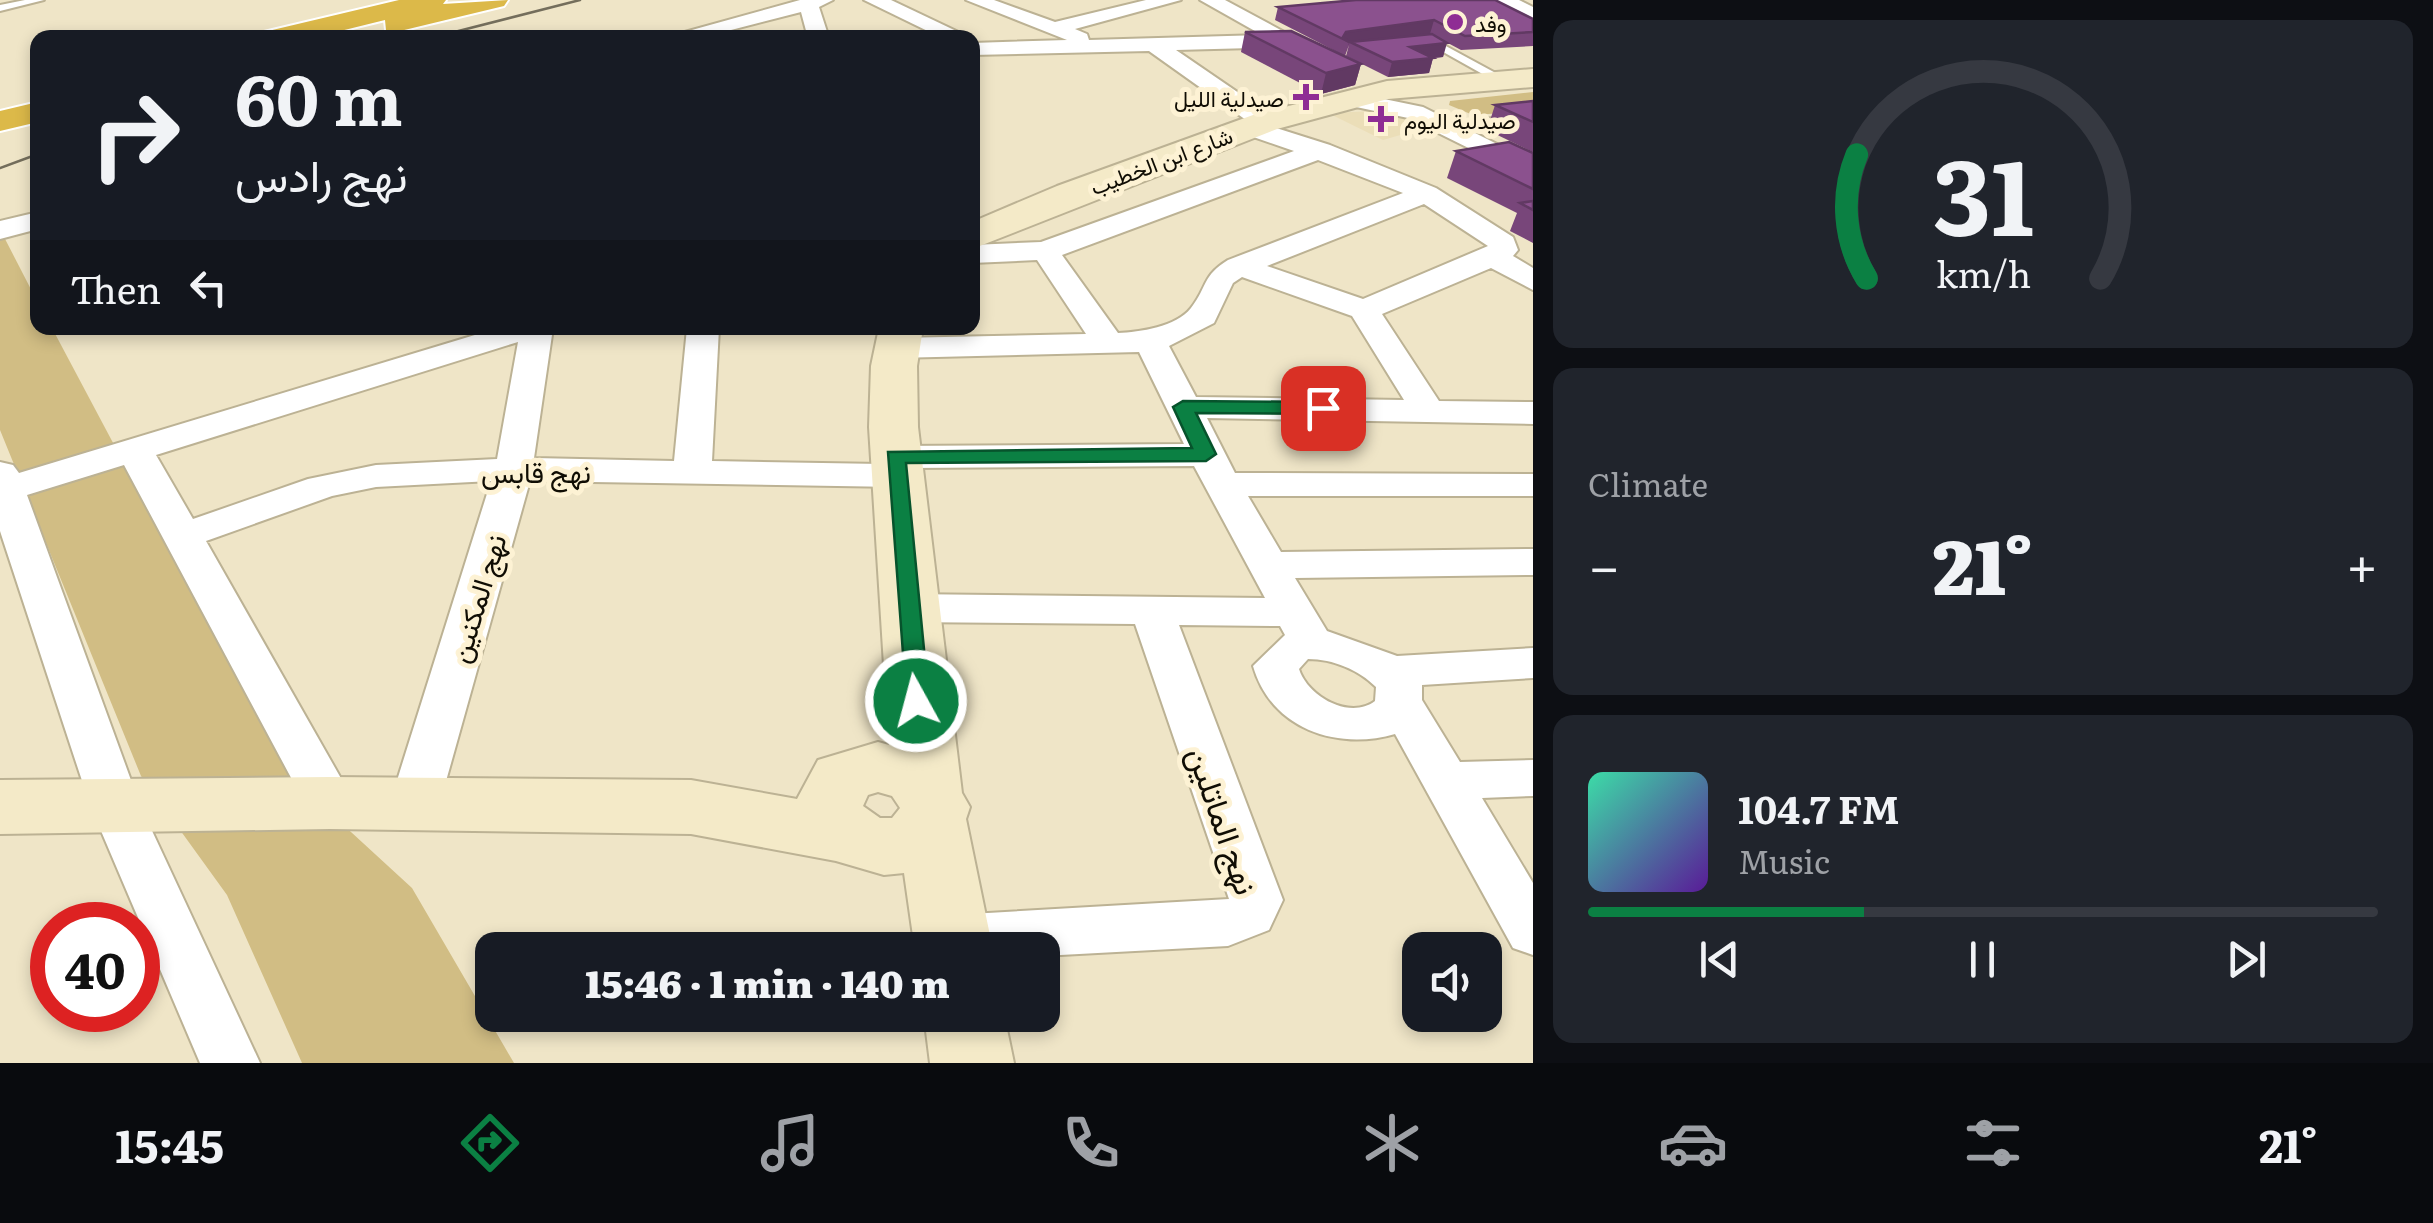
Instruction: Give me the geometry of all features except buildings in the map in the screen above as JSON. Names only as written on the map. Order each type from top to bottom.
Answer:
[{"type":"highway","points":[[307,30],[432,0]]},
{"type":"highway","points":[[372,30],[494,0]]},
{"type":"highway","points":[[0,102],[30,96]]},
{"type":"highway","points":[[0,121],[30,114]]},
{"type":"street","points":[[874,0],[943,30]]},
{"type":"street","points":[[1054,28],[1172,0]]},
{"type":"street","points":[[980,46],[1298,45],[1210,0]]},
{"type":"street","points":[[1504,0],[1533,15]]},
{"type":"street","points":[[988,1],[1102,46]]},
{"type":"street","points":[[706,30],[816,2],[818,30]]},
{"type":"street","points":[[1237,13],[1274,10]]},
{"type":"street","points":[[1154,44],[1256,124],[1426,194],[1496,247],[1533,281]]},
{"type":"street","name":"شارع ابن الخطيب","points":[[980,233],[1056,200],[1352,86],[1402,96],[1498,79],[1533,78]]},
{"type":"street","points":[[1402,96],[1533,172]]},
{"type":"street","points":[[980,254],[1045,251],[1321,150]]},
{"type":"street","points":[[951,930],[930,807],[905,608],[896,466],[898,338],[1151,342],[1204,316],[1220,278],[1239,266],[1426,194]]},
{"type":"street","points":[[0,230],[30,222]]},
{"type":"street","points":[[1364,310],[1496,247]]},
{"type":"street","points":[[1045,251],[1109,343]]},
{"type":"street","points":[[1239,266],[1364,310],[1428,409]]},
{"type":"street","points":[[230,1063],[115,805],[3,481],[135,450],[510,335]]},
{"type":"street","name":"نهج المكنين","points":[[414,806],[514,469],[532,335]]},
{"type":"street","points":[[692,474],[702,335]]},
{"type":"street","points":[[1151,342],[1214,469],[1303,628]]},
{"type":"street","points":[[1183,407],[1533,413]]},
{"type":"street","points":[[135,450],[330,803]]},
{"type":"street","name":"نهج قابس","points":[[185,535],[360,478],[514,469],[692,474],[896,466],[1214,469],[1533,486]]},
{"type":"street","points":[[1268,565],[1533,562]]},
{"type":"street","points":[[905,608],[1152,612],[1303,628],[1346,648],[1393,686],[1533,932]]},
{"type":"street","name":"نهج الماتلين","points":[[951,930],[1228,923],[1246,920],[1253,912],[1256,900],[1152,612]]},
{"type":"street","points":[[1303,628],[1294,647],[1276,666],[1284,693],[1300,706],[1319,716],[1362,724],[1394,712],[1393,686]]},
{"type":"street","points":[[1393,686],[1533,663]]},
{"type":"street","points":[[853,807],[916,701]]},
{"type":"street","points":[[1448,780],[1533,778]]},
{"type":"street","points":[[0,808],[330,803],[853,807],[906,845],[930,807]]},
{"type":"street","points":[[853,807],[951,930]]},
{"type":"street","points":[[967,1032],[972,1063]]},
{"type":"lane","points":[[0,8],[39,0]]},
{"type":"lane","points":[[1398,45],[1431,42],[1498,79]]},
{"type":"lane","points":[[1484,123],[1533,117]]},
{"type":"shaded area","points":[[1533,92],[1533,111],[1473,115],[1449,105],[1450,101]]},
{"type":"shaded area","name":"صيدلية اليوم","points":[[1402,110],[1435,125],[1383,140],[1328,113]]},
{"type":"shaded area","points":[[4,237],[30,287],[30,335],[56,335],[290,776],[412,888],[475,996],[475,1032],[496,1032],[514,1063],[302,1063],[227,895],[141,776],[0,430],[0,238]]},
{"type":"tram line","points":[[462,30],[580,0]]},
{"type":"tram line","points":[[0,168],[30,157]]},
{"type":"place","name":"وفد","points":[[1455,22]]},
{"type":"place","name":"صيدلية الليل","points":[[1306,97]]},
{"type":"place","name":"صيدلية اليوم","points":[[1381,119]]},
{"type":"route","points":[[916,701],[895,457],[1206,454],[1183,407],[1323,408]]}]
